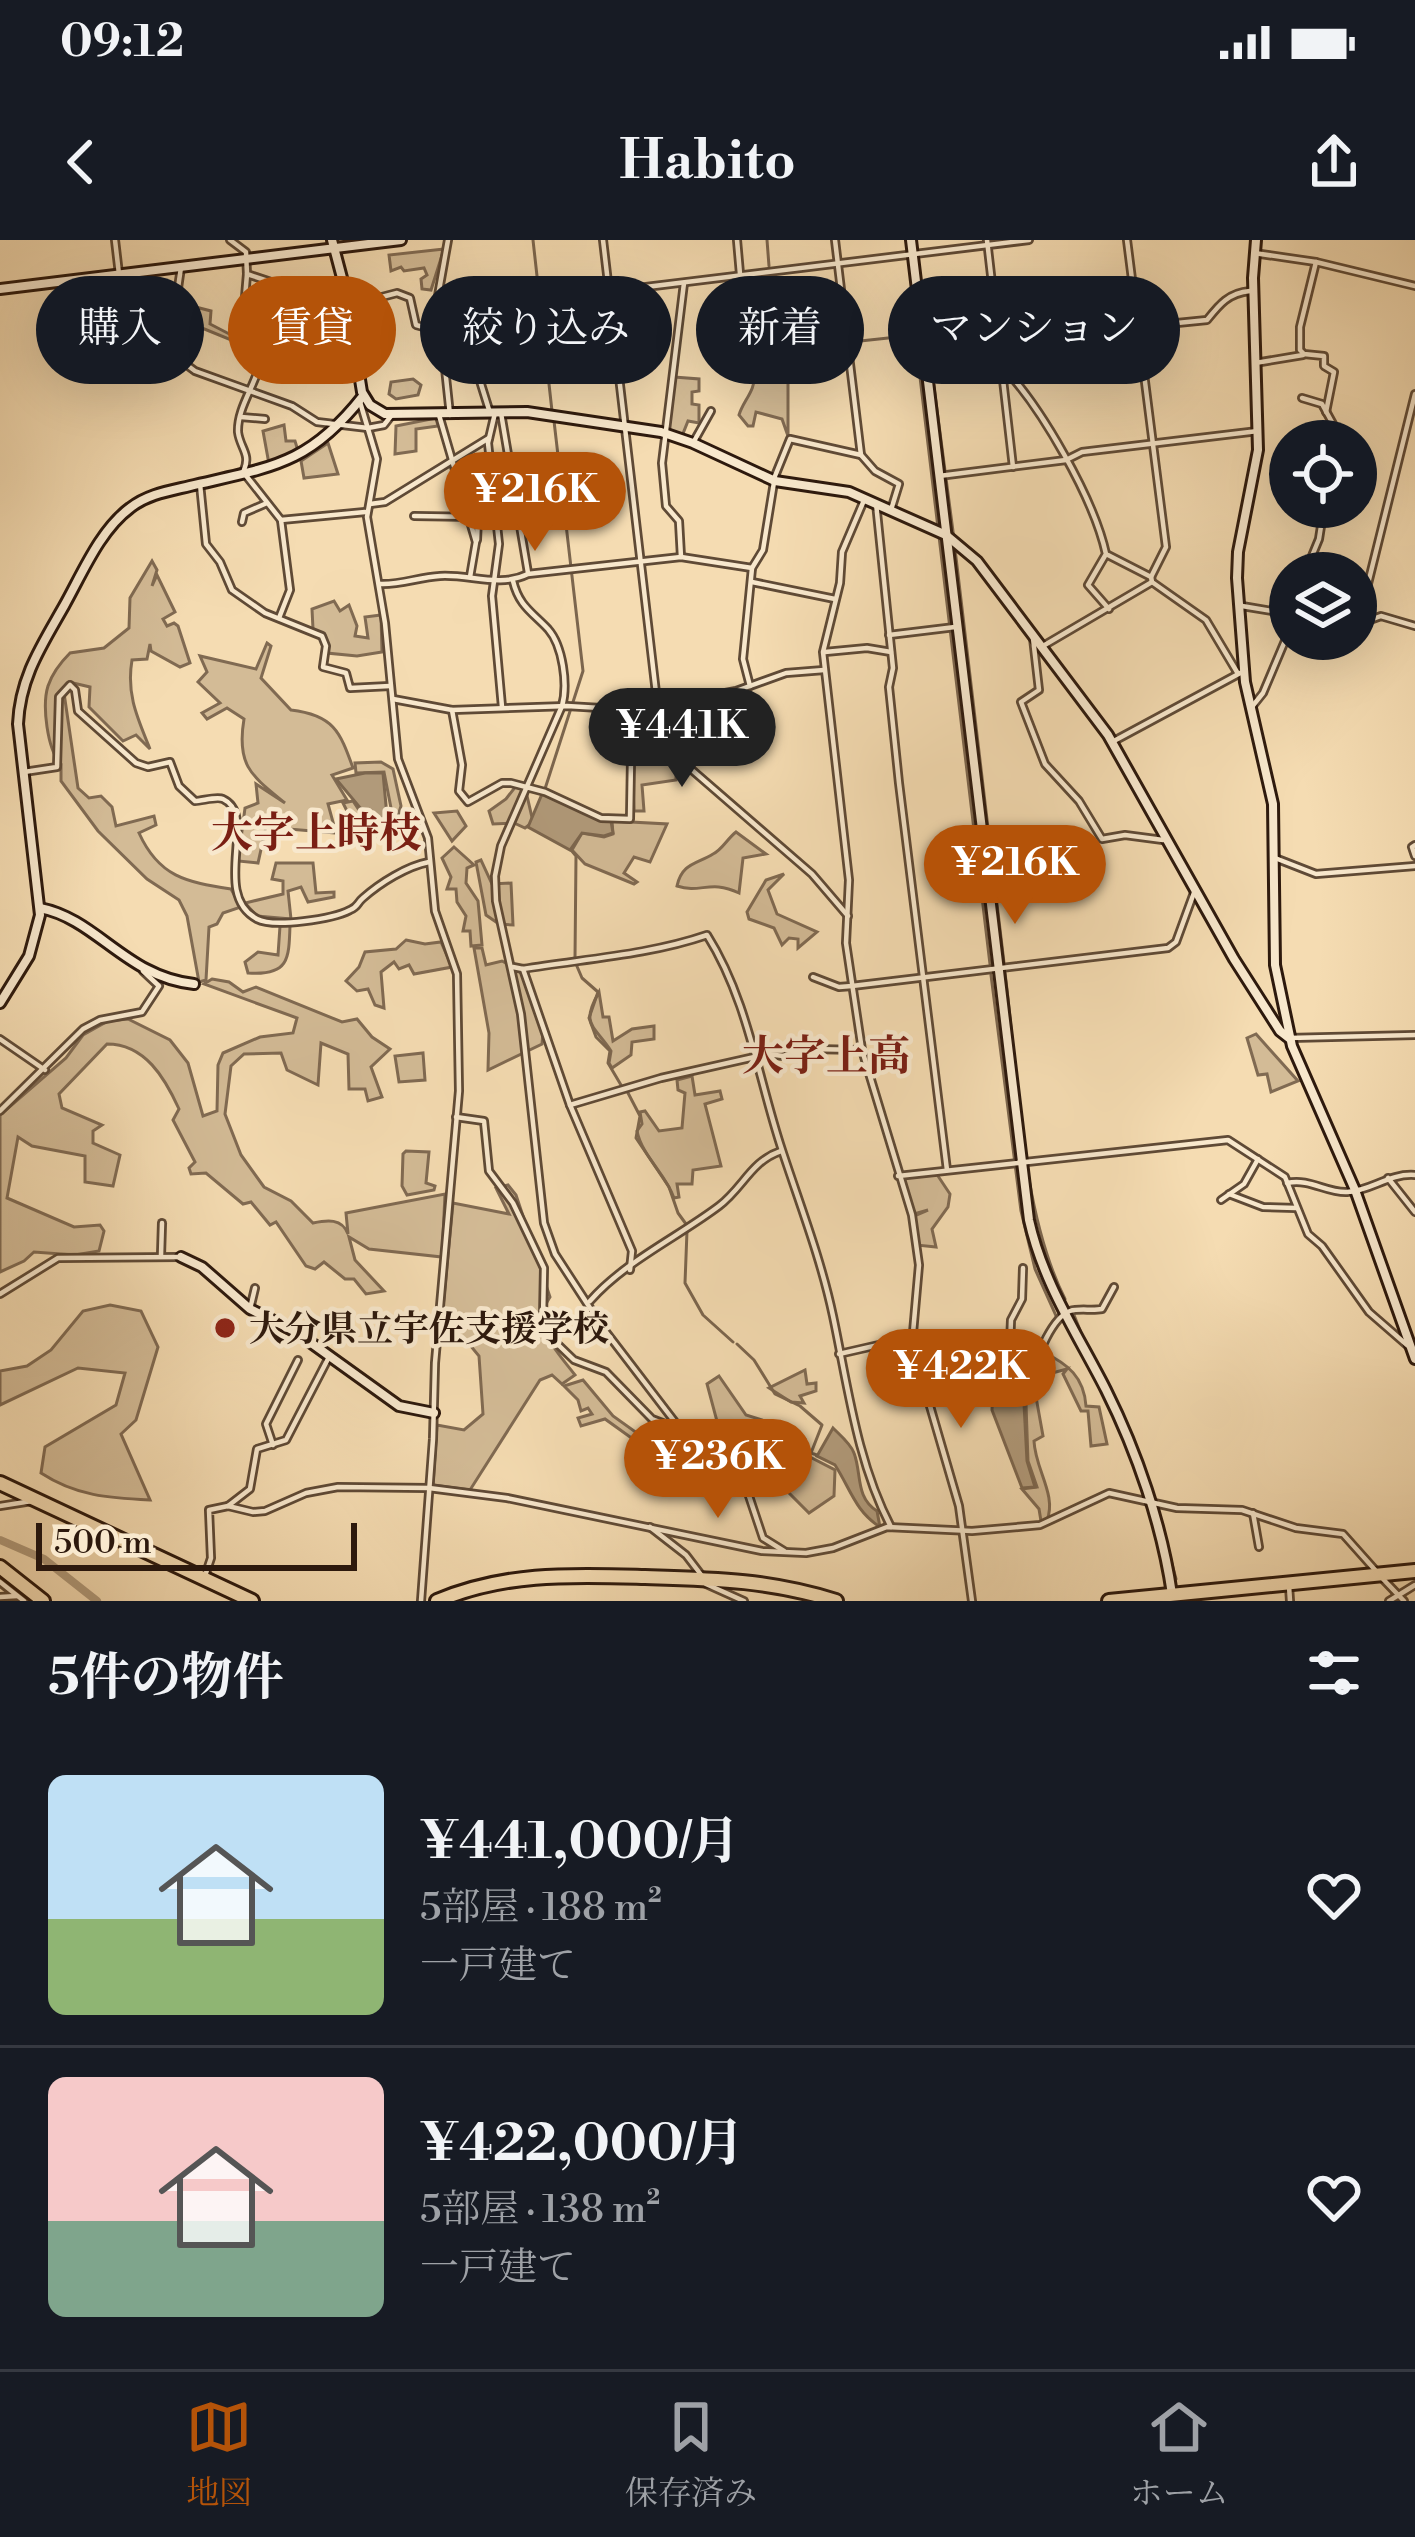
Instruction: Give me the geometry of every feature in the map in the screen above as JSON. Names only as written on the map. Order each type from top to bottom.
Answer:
[{"type":"highway","points":[[0,1483],[232,1596],[252,1601]]},
{"type":"highway","points":[[0,1569],[41,1601]]},
{"type":"highway","points":[[1109,1601],[1415,1571]]},
{"type":"highway","points":[[437,1601],[481,1584],[534,1575],[768,1582],[836,1601]]},
{"type":"street","points":[[115,240],[119,274]]},
{"type":"street","points":[[230,240],[245,252],[247,274],[253,276]]},
{"type":"street","points":[[0,289],[333,244],[401,240]]},
{"type":"street","points":[[440,276],[448,240]]},
{"type":"street","points":[[603,240],[607,276]]},
{"type":"street","points":[[737,240],[740,274]]},
{"type":"street","points":[[836,240],[861,454],[875,471],[898,484],[891,510]]},
{"type":"street","points":[[911,240],[944,475],[952,627],[1033,1236],[1052,1291],[1118,1417],[1153,1505],[1173,1598]]},
{"type":"street","points":[[672,283],[1029,240]]},
{"type":"street","points":[[1126,240],[1131,276]]},
{"type":"street","points":[[1256,240],[1258,431],[1255,472],[1238,552],[1239,606],[1241,672],[1270,784],[1274,954],[1289,1038],[1355,1190],[1415,1358]]},
{"type":"street","points":[[987,243],[991,276]]},
{"type":"street","points":[[333,244],[341,276]]},
{"type":"street","points":[[1254,253],[1316,262],[1415,286]]},
{"type":"street","points":[[1304,354],[1300,326],[1316,262]]},
{"type":"street","points":[[180,276],[181,267]]},
{"type":"street","points":[[681,557],[678,517],[666,506],[662,463],[684,282]]},
{"type":"street","points":[[1180,323],[1207,320],[1230,296],[1253,290]]},
{"type":"street","points":[[396,294],[405,294],[412,302],[416,325],[420,326]]},
{"type":"street","points":[[1255,363],[1323,355],[1324,366],[1334,372],[1326,412]]},
{"type":"street","points":[[204,375],[292,406],[317,422],[368,428],[384,425],[391,416]]},
{"type":"street","points":[[242,474],[248,461],[238,432],[252,384]]},
{"type":"street","points":[[359,384],[377,467],[368,508],[398,759],[424,824],[435,911],[458,974],[460,1076],[435,1363],[421,1601]]},
{"type":"street","points":[[445,384],[444,415],[465,515],[476,542]]},
{"type":"street","points":[[485,384],[496,413],[529,574]]},
{"type":"street","points":[[620,384],[664,747],[812,874],[848,916]]},
{"type":"street","points":[[1003,384],[1013,467]]},
{"type":"street","points":[[1017,384],[1093,509],[1106,554],[1151,579],[1207,620],[1241,672]]},
{"type":"street","points":[[1043,646],[1151,579],[1166,547],[1144,384]]},
{"type":"street","points":[[1375,552],[1415,394]]},
{"type":"street","points":[[361,398],[391,416],[553,416],[667,434],[775,481],[865,498],[946,535],[976,562],[1033,633],[1112,742],[1282,1034],[1289,1038],[1415,1035]]},
{"type":"street","points":[[0,1003],[29,956],[40,908],[18,724],[24,680],[94,554],[134,504],[301,456],[339,425],[361,398]]},
{"type":"street","points":[[1302,398],[1322,404],[1331,420]]},
{"type":"street","points":[[693,443],[711,410]]},
{"type":"street","points":[[496,413],[489,438],[499,544],[492,596],[502,707]]},
{"type":"street","points":[[241,417],[265,419]]},
{"type":"street","points":[[944,475],[1066,460],[1082,452],[1258,431]]},
{"type":"street","points":[[281,520],[386,502],[489,438]]},
{"type":"street","points":[[750,686],[743,659],[752,568],[763,550],[775,481],[790,439],[861,454]]},
{"type":"street","points":[[242,474],[281,520],[290,590],[278,618]]},
{"type":"street","points":[[200,484],[208,549],[239,597],[322,636],[326,646],[323,668],[346,673],[350,688],[390,686]]},
{"type":"street","points":[[865,498],[842,552],[823,652],[849,880],[846,943],[862,1050],[912,1215],[919,1265],[911,1337],[944,1447],[972,1601]]},
{"type":"street","points":[[242,522],[244,513],[267,503]]},
{"type":"street","points":[[876,503],[899,783],[946,1170]]},
{"type":"street","points":[[414,516],[478,517],[495,510]]},
{"type":"street","points":[[470,577],[478,517]]},
{"type":"street","points":[[1106,554],[1088,585],[1109,609]]},
{"type":"street","points":[[380,584],[440,575],[514,581],[529,574],[681,557],[752,568]]},
{"type":"street","points":[[514,581],[521,605],[554,638],[566,684],[567,706],[526,786],[501,846],[495,876],[496,902],[513,967],[544,1223],[555,1253],[590,1301],[603,1328],[681,1430],[747,1490],[763,1538],[787,1553]]},
{"type":"street","points":[[752,582],[836,600]]},
{"type":"street","points":[[1239,606],[1269,610]]},
{"type":"street","points":[[1377,617],[1415,626]]},
{"type":"street","points":[[889,634],[952,627]]},
{"type":"street","points":[[1033,633],[1039,690],[1021,702],[1036,748],[1051,774],[1079,801],[1105,841],[1125,835],[1168,840]]},
{"type":"street","points":[[823,652],[867,648],[891,652]]},
{"type":"street","points":[[1251,708],[1262,696],[1277,660]]},
{"type":"street","points":[[393,699],[452,710],[567,706],[634,710],[750,686],[786,673],[824,670]]},
{"type":"street","points":[[1112,742],[1241,672]]},
{"type":"street","points":[[24,772],[57,767],[59,697],[70,685],[78,711],[136,763],[142,767],[170,762],[188,795],[195,800],[223,799],[228,804],[237,835],[236,891],[258,920],[286,923],[343,913],[403,872],[430,861]]},
{"type":"street","points":[[452,710],[462,765],[459,788],[466,801],[502,783],[544,791],[601,818],[630,819],[628,767],[632,758],[641,751],[664,747]]},
{"type":"street","points":[[1415,845],[1415,856]]},
{"type":"street","points":[[1274,857],[1316,874],[1415,866]]},
{"type":"street","points":[[813,976],[830,985],[852,986],[1168,948],[1176,942],[1195,890]]},
{"type":"street","points":[[0,1111],[74,1037],[94,1022],[142,1012],[159,986],[62,915],[40,908]]},
{"type":"street","points":[[513,967],[687,942],[707,935],[759,1057],[782,1151],[818,1255],[875,1491],[891,1527]]},
{"type":"street","points":[[523,969],[570,1105],[626,1234],[632,1251],[630,1270]]},
{"type":"street","points":[[143,971],[194,984]]},
{"type":"street","points":[[0,1039],[46,1070]]},
{"type":"street","points":[[570,1105],[661,1078],[759,1057],[811,1049],[862,1050]]},
{"type":"street","points":[[456,1117],[484,1120],[489,1171],[513,1203],[544,1268],[547,1334],[574,1360],[606,1372],[652,1419],[681,1430]]},
{"type":"street","points":[[898,1176],[1222,1139],[1282,1173],[1305,1230],[1369,1312],[1411,1347]]},
{"type":"street","points":[[590,1301],[716,1208],[762,1159],[782,1151]]},
{"type":"street","points":[[1221,1200],[1244,1184],[1258,1159]]},
{"type":"street","points":[[1288,1183],[1307,1181],[1342,1192],[1415,1175]]},
{"type":"street","points":[[1388,1178],[1415,1212]]},
{"type":"street","points":[[1229,1194],[1263,1207],[1296,1208]]},
{"type":"street","points":[[161,1255],[162,1223]]},
{"type":"street","points":[[0,1294],[58,1258],[181,1257],[202,1267],[250,1309],[296,1332],[399,1406],[434,1413]]},
{"type":"street","points":[[1023,1268],[1022,1299],[1011,1320],[1007,1370],[1034,1373],[1036,1359],[1065,1315],[1102,1309],[1114,1287]]},
{"type":"street","points":[[250,1309],[255,1288]]},
{"type":"street","points":[[839,1354],[911,1337]]},
{"type":"street","points":[[228,1506],[250,1489],[257,1449],[286,1440],[328,1357]]},
{"type":"street","points":[[273,1445],[268,1420],[298,1360]]},
{"type":"street","points":[[203,1579],[211,1558],[209,1510],[228,1506],[265,1510],[306,1492],[338,1487],[429,1489],[507,1498],[787,1553],[823,1551],[891,1527],[962,1531],[1040,1525],[1109,1493],[1153,1505],[1253,1513],[1296,1528],[1343,1534],[1401,1598]]},
{"type":"street","points":[[0,1506],[38,1500]]},
{"type":"street","points":[[1253,1513],[1259,1547]]},
{"type":"street","points":[[650,1527],[686,1555],[701,1578],[744,1601]]},
{"type":"street","points":[[1288,1580],[1290,1601]]},
{"type":"street","points":[[0,1582],[24,1601]]},
{"type":"street","points":[[1389,1601],[1401,1598],[1415,1585]]},
{"type":"street","points":[[0,1598],[17,1596]]},
{"type":"shaded area","points":[[444,249],[435,276],[426,276],[424,268],[391,271],[389,255]]},
{"type":"shaded area","points":[[204,309],[211,311],[210,324],[228,333],[228,339],[204,329]]},
{"type":"shaded area","points":[[674,377],[696,379],[699,391],[692,392],[692,404],[699,405],[699,423],[688,421],[682,436],[668,431]]},
{"type":"shaded area","points":[[413,379],[421,385],[418,395],[396,399],[389,394],[396,381]]},
{"type":"shaded area","points":[[788,384],[788,436],[782,419],[756,412],[753,426],[748,426],[739,415],[753,386]]},
{"type":"shaded area","points":[[436,418],[438,426],[416,429],[416,451],[395,454],[396,426]]},
{"type":"shaded area","points":[[284,425],[286,441],[295,441],[299,454],[269,464],[263,431]]},
{"type":"shaded area","points":[[328,443],[338,474],[304,478],[301,461]]},
{"type":"shaded area","points":[[152,561],[157,570],[152,586],[157,575],[175,612],[163,619],[167,626],[178,626],[190,663],[180,667],[151,651],[150,644],[147,659],[132,660],[132,696],[150,749],[136,735],[123,741],[89,707],[90,687],[69,682],[64,693],[78,788],[89,798],[101,796],[112,807],[116,826],[154,816],[156,825],[139,833],[155,859],[187,880],[231,889],[241,907],[223,913],[209,927],[206,980],[199,982],[187,916],[179,900],[147,879],[98,831],[61,781],[61,764],[47,727],[46,694],[54,673],[70,653],[104,648],[129,628],[130,598]]},
{"type":"shaded area","points":[[334,601],[340,611],[349,605],[357,626],[355,636],[368,638],[365,617],[381,615],[382,652],[327,653],[324,635],[313,629],[312,609]]},
{"type":"shaded area","points":[[267,643],[271,646],[261,678],[291,710],[317,716],[333,727],[353,768],[332,775],[347,800],[328,804],[336,833],[266,827],[258,863],[238,861],[245,808],[258,803],[256,784],[285,803],[249,768],[242,748],[244,719],[227,708],[207,719],[202,713],[220,703],[198,682],[207,672],[200,656],[256,669]]},
{"type":"shaded area","points":[[665,750],[683,766],[676,780],[642,785],[644,811],[634,811],[632,763],[636,756]]},
{"type":"shaded area","points":[[381,762],[393,769],[401,806],[393,832],[385,829],[391,808],[384,772],[356,773],[355,763]]},
{"type":"shaded area","points":[[383,773],[388,827],[377,828],[336,779]]},
{"type":"shaded area","points":[[516,786],[525,787],[533,822],[525,828],[493,824],[489,811]]},
{"type":"shaded area","points":[[542,794],[611,821],[613,833],[582,833],[570,850],[528,827]]},
{"type":"shaded area","points":[[353,801],[378,839],[362,841],[343,803]]},
{"type":"shaded area","points":[[457,811],[466,826],[452,841],[434,813]]},
{"type":"shaded area","points":[[612,821],[667,824],[650,862],[634,857],[624,873],[637,882],[634,884],[585,864],[572,850],[582,833],[613,834]]},
{"type":"shaded area","points":[[736,832],[766,854],[743,858],[739,893],[720,887],[677,886],[686,868],[716,852]]},
{"type":"shaded area","points":[[454,847],[474,865],[467,868],[466,883],[478,901],[482,945],[471,946],[470,931],[463,931],[466,916],[456,889],[447,889],[451,877],[442,858]]},
{"type":"shaded area","points":[[481,860],[492,884],[511,883],[513,925],[499,924],[486,915],[476,862]]},
{"type":"shaded area","points":[[276,863],[313,863],[316,893],[334,892],[334,897],[308,902],[301,887],[288,891],[291,919],[257,916],[245,903],[283,894],[283,881],[272,879]]},
{"type":"shaded area","points":[[784,874],[768,890],[777,914],[817,932],[798,948],[798,939],[789,938],[782,945],[774,928],[749,919],[747,912],[766,880]]},
{"type":"shaded area","points":[[290,925],[284,963],[272,972],[248,973],[245,962],[258,952],[278,955],[280,926]]},
{"type":"shaded area","points":[[406,940],[441,942],[452,967],[414,974],[409,965],[399,969],[394,962],[381,972],[384,1008],[375,1005],[368,989],[357,991],[346,981],[365,952],[396,949]]},
{"type":"shaded area","points":[[474,948],[482,948],[486,965],[502,961],[523,972],[543,1032],[542,1044],[488,1070],[489,1033]]},
{"type":"shaded area","points":[[212,979],[229,982],[243,992],[256,987],[342,1022],[357,1019],[390,1049],[371,1067],[382,1097],[368,1101],[365,1089],[349,1089],[348,1054],[321,1043],[318,1085],[287,1070],[281,1053],[244,1054],[231,1066],[225,1114],[241,1155],[264,1187],[291,1201],[313,1223],[338,1223],[348,1234],[346,1213],[445,1194],[442,1257],[369,1249],[349,1237],[355,1260],[384,1291],[366,1294],[354,1279],[345,1279],[324,1262],[315,1269],[306,1266],[276,1222],[270,1225],[251,1202],[243,1204],[206,1173],[191,1174],[189,1168],[195,1162],[173,1120],[179,1109],[167,1086],[143,1056],[107,1044],[59,1094],[62,1108],[102,1125],[93,1131],[93,1143],[120,1155],[113,1186],[85,1182],[85,1156],[32,1146],[18,1137],[7,1198],[74,1227],[100,1225],[104,1231],[99,1251],[75,1255],[34,1252],[0,1272],[0,1115],[66,1058],[83,1035],[108,1021],[128,1019],[170,1040],[188,1063],[203,1116],[217,1111],[218,1065],[223,1053],[260,1037],[293,1033],[297,1018],[204,984]]},
{"type":"shaded area","points":[[599,992],[613,1041],[632,1029],[654,1026],[654,1039],[632,1042],[631,1055],[612,1068],[611,1051],[590,1018]]},
{"type":"shaded area","points":[[1256,1034],[1298,1081],[1271,1092],[1267,1074],[1258,1075],[1247,1038]]},
{"type":"shaded area","points":[[423,1053],[425,1080],[399,1082],[395,1056]]},
{"type":"shaded area","points":[[692,1076],[695,1095],[720,1091],[722,1099],[705,1104],[721,1166],[693,1170],[692,1184],[677,1184],[679,1197],[674,1198],[637,1131],[642,1124],[640,1112],[645,1111],[659,1131],[682,1128],[685,1093],[678,1090],[677,1080]]},
{"type":"shaded area","points":[[406,1151],[429,1152],[426,1183],[435,1186],[434,1190],[407,1195],[402,1186]]},
{"type":"shaded area","points":[[936,1173],[950,1194],[948,1207],[932,1229],[936,1247],[916,1245],[914,1216],[928,1210],[914,1214],[900,1178]]},
{"type":"shaded area","points":[[508,1185],[516,1195],[550,1297],[544,1329],[575,1375],[562,1384],[552,1375],[540,1380],[470,1490],[433,1485],[437,1425],[464,1430],[483,1414],[479,1356],[470,1345],[440,1339],[453,1203],[509,1214],[496,1188]]},
{"type":"shaded area","points":[[110,1305],[141,1311],[158,1347],[136,1420],[121,1434],[150,1500],[80,1491],[41,1473],[45,1447],[116,1405],[125,1373],[78,1368],[0,1405],[0,1371],[27,1366],[51,1350],[83,1311]]},
{"type":"shaded area","points":[[1043,1352],[1073,1373],[1086,1406],[1099,1407],[1107,1444],[1091,1446],[1088,1411],[1081,1411],[1063,1374],[1067,1369],[1045,1375],[1039,1358]]},
{"type":"shaded area","points":[[805,1370],[807,1384],[816,1383],[816,1391],[800,1396],[804,1403],[791,1402],[769,1388]]},
{"type":"shaded area","points":[[719,1376],[746,1415],[791,1429],[805,1439],[810,1457],[835,1470],[834,1496],[809,1513],[769,1473],[750,1470],[731,1456],[707,1384]]},
{"type":"shaded area","points":[[583,1380],[613,1416],[644,1438],[637,1442],[605,1419],[581,1426],[578,1418],[592,1414],[588,1408],[581,1411],[578,1400],[564,1386]]},
{"type":"shaded area","points":[[988,1381],[1037,1393],[1024,1404],[1027,1461],[1035,1487],[1022,1488],[992,1410],[993,1390]]},
{"type":"shaded area","points":[[1036,1397],[1043,1436],[1034,1441],[1035,1451],[1049,1501],[1047,1520],[1041,1521],[1039,1509],[1022,1489],[1037,1487],[1028,1461],[1026,1404]]},
{"type":"shaded area","points":[[833,1428],[853,1450],[862,1492],[877,1511],[880,1527],[859,1506],[835,1465],[817,1456]]},
{"type":"waterway","points":[[533,240],[552,411]]},
{"type":"waterway","points":[[767,240],[769,266]]},
{"type":"waterway","points":[[864,341],[888,338]]},
{"type":"waterway","points":[[921,384],[990,964]]},
{"type":"waterway","points":[[934,384],[954,539]]},
{"type":"waterway","points":[[543,795],[583,671],[554,421]]},
{"type":"waterway","points":[[955,549],[1004,963]]},
{"type":"waterway","points":[[571,850],[576,856],[575,958]]},
{"type":"waterway","points":[[576,964],[582,978],[598,992],[589,1018],[596,1037],[610,1051],[608,1063],[621,1085]]},
{"type":"waterway","points":[[1005,973],[1030,1183],[1038,1225],[1065,1299]]},
{"type":"waterway","points":[[991,975],[1021,1211],[1035,1269],[1057,1318]]},
{"type":"waterway","points":[[627,1091],[640,1116],[636,1138],[669,1187],[686,1224]]},
{"type":"waterway","points":[[687,1231],[685,1283],[703,1315],[733,1342]]},
{"type":"waterway","points":[[1074,1315],[1080,1330]]},
{"type":"waterway","points":[[737,1344],[754,1360],[775,1394],[800,1406],[822,1425],[811,1453],[817,1455]]},
{"type":"waterway","points":[[1030,1371],[1040,1347]]},
{"type":"waterway","points":[[1093,1357],[1123,1418]]},
{"type":"waterway","points":[[1161,1523],[1176,1579]]},
{"type":"waterway","points":[[0,1540],[44,1559],[97,1601]]},
{"type":"place","name":"大分県立宇佐支援学校","points":[[225,1328]]},
{"type":"district","name":"大字上時枝","points":[[316,832]]},
{"type":"district","name":"大字上高","points":[[826,1055]]}]
